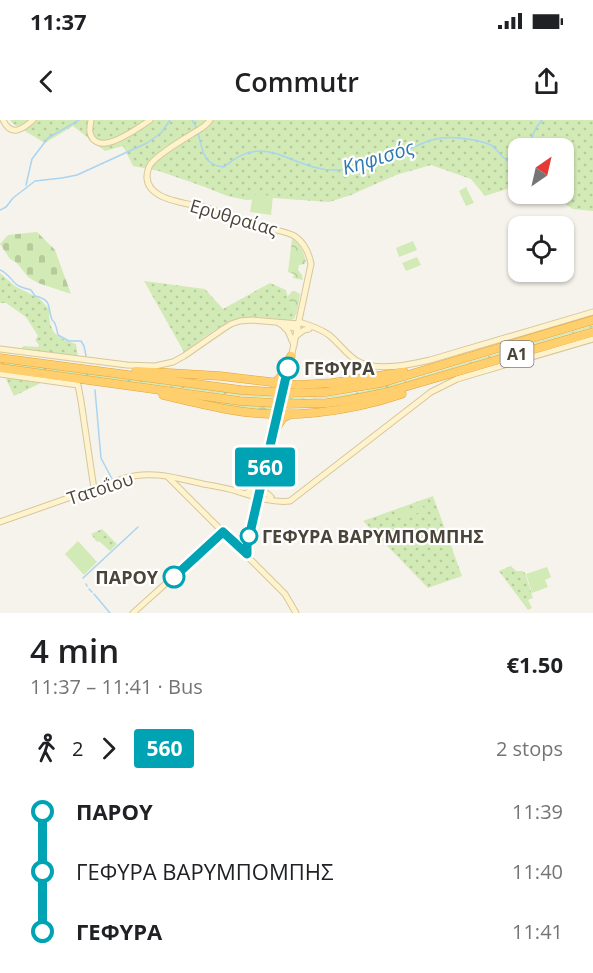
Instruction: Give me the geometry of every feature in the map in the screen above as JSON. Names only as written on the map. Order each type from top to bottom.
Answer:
[{"type":"highway","name":"Α1","points":[[0,358],[241,390],[309,393],[381,383],[593,321]]},
{"type":"highway","name":"Α1","points":[[0,368],[240,401],[309,404],[343,401],[393,391],[593,332]]},
{"type":"highway","points":[[270,382],[277,381],[281,377],[291,356]]},
{"type":"highway","points":[[107,371],[220,376],[284,386],[333,383],[439,366]]},
{"type":"highway","points":[[116,384],[233,410],[291,414],[375,402],[420,387],[441,376]]},
{"type":"highway","points":[[260,413],[272,423],[274,431]]},
{"type":"highway","points":[[274,431],[283,418],[291,414]]},
{"type":"main road","points":[[3,120],[8,128],[18,130],[25,128],[33,120]]},
{"type":"main road","points":[[91,120],[89,129],[92,138],[105,144],[139,128],[150,120]]},
{"type":"main road","name":"Ερυθραίας","points":[[210,120],[208,124],[152,161],[147,175],[151,188],[171,201],[208,208],[238,220],[286,232],[306,248],[311,264],[247,554]]},
{"type":"main road","points":[[0,349],[127,365],[155,366],[173,362],[184,356],[231,324],[244,320],[270,321],[318,329],[359,362],[374,366],[398,366],[430,360],[593,312]]},
{"type":"main road","points":[[270,321],[309,329]]},
{"type":"main road","points":[[281,324],[288,331],[294,345]]},
{"type":"main road","points":[[296,336],[304,330],[318,329]]},
{"type":"main road","points":[[259,496],[284,502],[293,499],[443,385],[593,339]]},
{"type":"main road","points":[[0,374],[78,385],[94,489]]},
{"type":"main road","name":"Τατοΐου","points":[[0,522],[134,475],[167,476],[259,496]]},
{"type":"main road","points":[[167,476],[285,594],[296,613]]},
{"type":"main road","points":[[256,507],[248,494],[262,482],[271,497]]},
{"type":"main road","points":[[259,496],[284,498],[299,494]]},
{"type":"main road","points":[[133,613],[223,532]]},
{"type":"green space","points":[[10,120],[593,120],[593,211],[573,209],[565,204],[574,204],[574,138],[508,138],[508,189],[485,196],[471,179],[431,165],[396,175],[329,202],[273,198],[246,200],[227,196],[159,171],[133,166],[123,146],[105,151],[73,126],[45,143]]},
{"type":"green space","points":[[466,187],[474,203],[466,206],[459,191]]},
{"type":"green space","points":[[253,194],[273,196],[271,215],[250,212]]},
{"type":"green space","points":[[37,232],[55,250],[71,294],[38,283],[28,277],[17,263],[10,259],[0,244],[8,235]]},
{"type":"green space","points":[[292,239],[303,252],[306,262],[299,265],[298,270],[303,280],[293,278],[294,274],[288,272]]},
{"type":"green space","points":[[413,241],[417,250],[399,257],[396,248]]},
{"type":"green space","points":[[417,257],[421,265],[406,271],[402,263]]},
{"type":"green space","points":[[0,273],[15,286],[40,299],[49,309],[52,329],[58,336],[76,344],[78,357],[21,350],[24,346],[38,347],[35,340],[38,336],[26,317],[6,303],[0,303]]},
{"type":"green space","points":[[144,281],[205,289],[223,309],[270,283],[286,290],[289,302],[297,312],[294,319],[289,320],[256,317],[235,320],[217,328],[184,352]]},
{"type":"green space","points":[[292,291],[300,294],[297,312],[288,300]]},
{"type":"green space","points":[[593,325],[593,327],[383,389],[342,397],[289,399],[240,396],[0,364],[0,362],[240,394],[289,398],[326,397],[399,383]]},
{"type":"green space","points":[[7,378],[41,382],[41,383],[14,396]]},
{"type":"green space","points":[[165,392],[275,406],[273,412],[235,408]]},
{"type":"green space","points":[[433,496],[462,576],[428,588],[363,521]]},
{"type":"green space","points":[[422,505],[425,510],[399,518],[398,514],[403,509],[415,510]]},
{"type":"green space","points":[[102,529],[117,544],[110,551],[99,541],[97,542],[91,534]]},
{"type":"green space","points":[[78,541],[97,562],[84,575],[65,554]]},
{"type":"green space","points":[[511,566],[516,571],[525,573],[533,598],[528,600],[532,608],[528,610],[499,571]]},
{"type":"green space","points":[[547,567],[551,577],[545,580],[548,587],[532,593],[526,574]]},
{"type":"waterway","points":[[26,185],[32,159],[48,138],[79,120]]},
{"type":"waterway","name":"Κηφισός","points":[[0,210],[35,181],[77,175],[147,143],[161,133],[170,120]]},
{"type":"waterway","name":"Κηφισός","points":[[192,120],[197,129]]},
{"type":"waterway","name":"Κηφισός","points":[[532,138],[542,120]]},
{"type":"waterway","name":"Κηφισός","points":[[198,133],[207,160],[224,167],[239,156],[253,152],[266,152],[320,169],[343,170],[381,161],[441,138],[471,140],[493,146],[508,161]]},
{"type":"waterway","points":[[0,270],[18,285],[31,290],[35,296],[45,300],[58,335],[69,341],[81,341],[86,356]]},
{"type":"waterway","points":[[95,390],[101,458],[112,479]]},
{"type":"waterway","points":[[83,578],[138,527]]},
{"type":"waterway","points":[[89,589],[92,592]]},
{"type":"waterway","points":[[94,594],[110,613]]},
{"type":"bus line","name":"560","points":[[174,577],[223,532],[247,554],[246,549],[288,368]]},
{"type":"place","name":"ΓΕΦΥΡΑ","points":[[288,368]]},
{"type":"place","name":"ΓΕΦΥΡΑ ΒΑΡΥΜΠΟΜΠΗΣ","points":[[249,536]]},
{"type":"place","name":"ΠΑΡΟΥ","points":[[174,577]]}]
